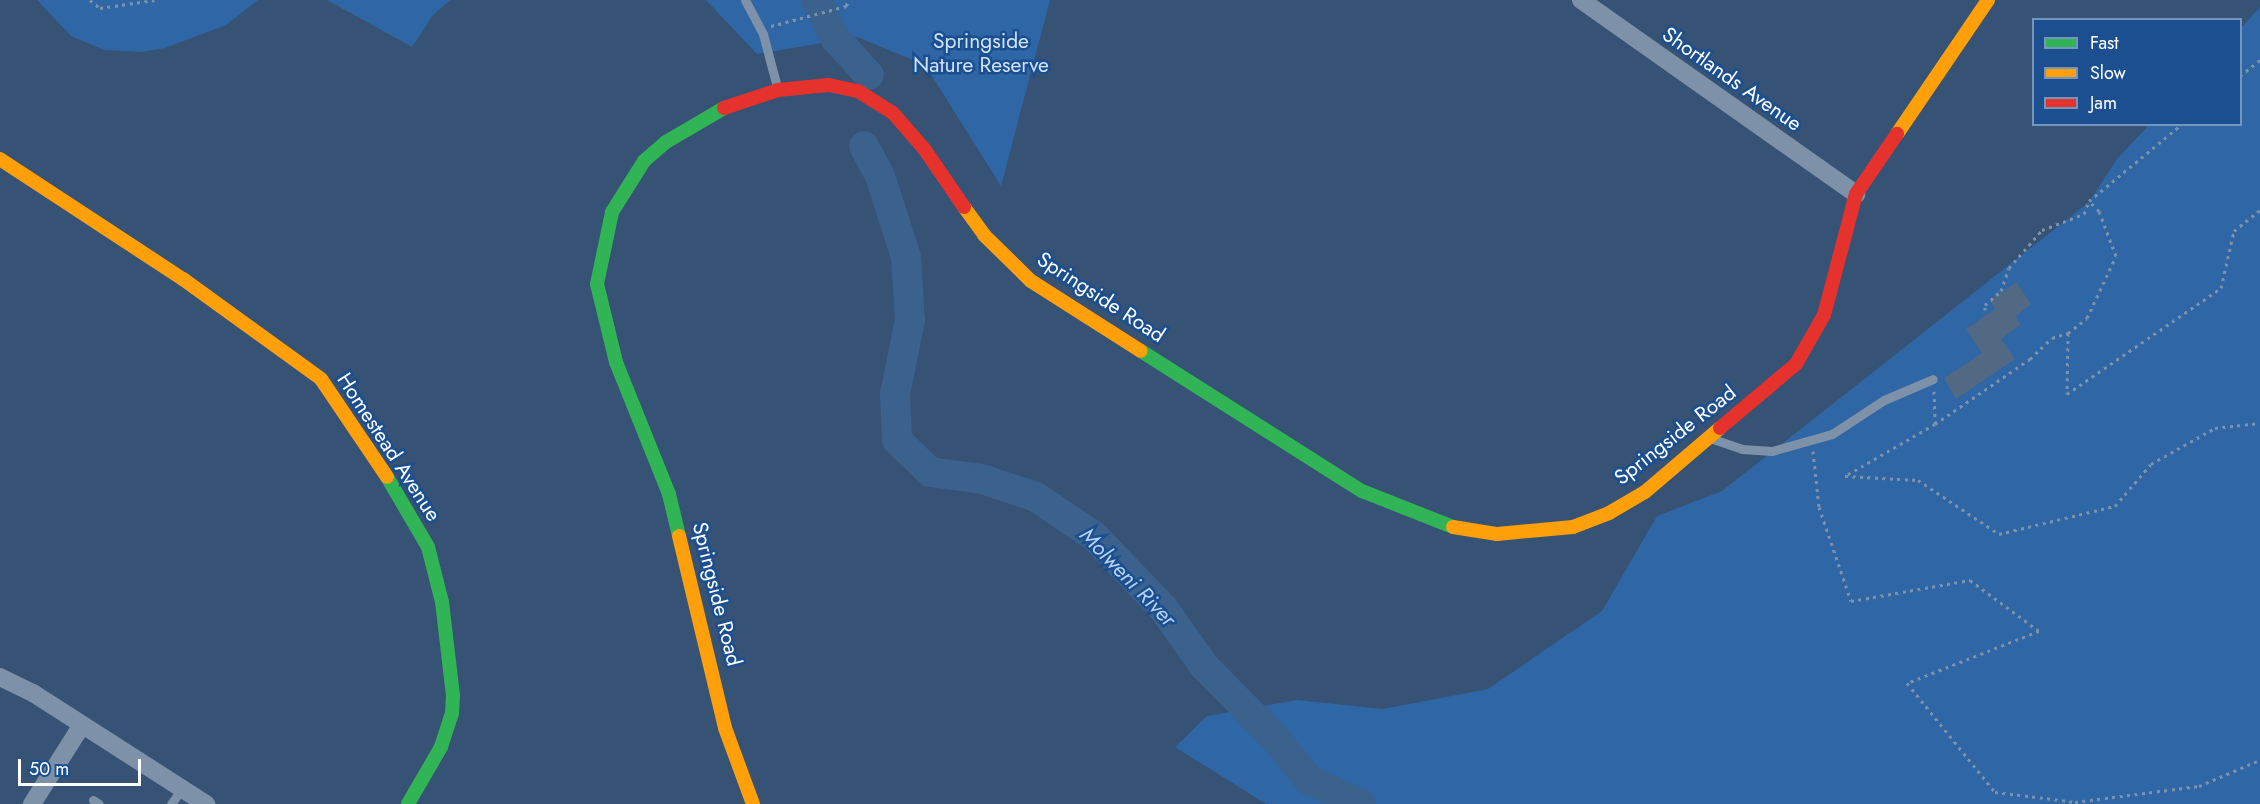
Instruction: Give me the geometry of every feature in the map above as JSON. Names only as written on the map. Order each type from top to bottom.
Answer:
[{"type":"street","name":"Shortlands Avenue","points":[[1581,0],[1856,194]]},
{"type":"street","name":"Springside Road","points":[[753,804],[725,728],[669,494],[616,362],[597,284],[612,212],[644,161],[666,142],[702,120],[778,90],[830,85],[873,98],[893,113],[925,150],[1006,260],[1031,281],[1362,491],[1426,520],[1497,534],[1573,527],[1608,513],[1645,492],[1785,375],[1813,340],[1824,315],[1856,194],[1988,0]]},
{"type":"street","name":"Homestead Avenue","points":[[0,159],[183,279],[321,379],[404,502],[428,547],[442,602],[453,695],[452,713],[441,747],[408,804]]},
{"type":"street","points":[[0,677],[82,724],[207,804]]},
{"type":"street","points":[[32,804],[82,724]]},
{"type":"lane","points":[[745,0],[760,28],[778,90]]},
{"type":"lane","points":[[1711,438],[1763,452],[1811,440],[1832,434],[1884,400],[1933,379]]},
{"type":"lane","points":[[171,804],[182,788]]},
{"type":"path","points":[[90,0],[100,8],[154,0]]},
{"type":"path","points":[[760,28],[806,19],[846,6],[849,0]]},
{"type":"path","points":[[2242,75],[2260,60]]},
{"type":"path","points":[[1985,310],[1985,305],[2001,291],[2009,268],[2042,230],[2084,214],[2089,201],[2180,126]]},
{"type":"path","points":[[2089,201],[2099,211],[2116,256],[2087,318],[2068,333],[2052,338],[2030,359],[1935,424],[1845,476],[1918,480],[1999,534],[2115,506],[2151,465],[2215,428],[2260,423]]},
{"type":"path","points":[[2068,333],[2067,394],[2221,288],[2234,231],[2260,210]]},
{"type":"path","points":[[1933,379],[1935,424]]},
{"type":"path","points":[[1811,440],[1819,507],[1851,601],[1970,580],[2039,631],[1907,683],[1995,792],[2075,802],[2199,786],[2260,760]]},
{"type":"green space","points":[[37,0],[258,0],[226,25],[165,48],[141,52],[104,50],[71,36]]},
{"type":"green space","points":[[327,0],[450,0],[433,15],[412,47]]},
{"type":"green space","name":"Springside Nature Reserve","points":[[706,0],[1050,0],[1001,186],[925,65],[857,37],[757,54]]},
{"type":"green space","points":[[2260,7],[2260,804],[1266,804],[1175,747],[1207,716],[1297,700],[1383,709],[1488,689],[1602,611],[1657,516],[1722,491],[2089,202],[2117,159],[2148,126],[2242,126],[2242,27]]},
{"type":"building","points":[[2016,282],[2031,304],[2016,316],[2020,325],[2001,339],[2015,359],[1956,399],[1944,378],[1982,353],[1966,329],[1995,309],[1990,300]]},
{"type":"waterway","name":"Molweni River","points":[[816,0],[835,38],[869,75]]},
{"type":"waterway","name":"Molweni River","points":[[864,146],[880,176],[906,257],[910,320],[895,394],[897,440],[930,472],[982,479],[1036,497],[1094,536],[1163,608],[1205,667],[1274,737],[1309,780],[1361,804]]},
{"type":"traffic: fast","points":[[679,536],[669,494],[616,362],[597,284],[612,212],[644,161],[666,142],[724,108]]},
{"type":"traffic: fast","points":[[1141,351],[1362,491],[1453,527]]},
{"type":"traffic: fast","points":[[387,477],[428,547],[442,602],[453,695],[452,713],[441,747],[408,804]]},
{"type":"traffic: slow","points":[[1897,134],[1988,0]]},
{"type":"traffic: slow","points":[[0,159],[183,279],[321,379],[387,477]]},
{"type":"traffic: slow","points":[[964,207],[984,235],[1031,281],[1141,351]]},
{"type":"traffic: slow","points":[[1453,527],[1497,534],[1573,527],[1609,513],[1645,492],[1720,428]]},
{"type":"traffic: slow","points":[[679,536],[725,728],[753,804]]},
{"type":"traffic: jam","points":[[724,108],[778,90],[829,85],[858,91],[893,113],[925,150],[964,207]]},
{"type":"traffic: jam","points":[[1720,428],[1796,364],[1824,315],[1856,194],[1897,134]]}]
